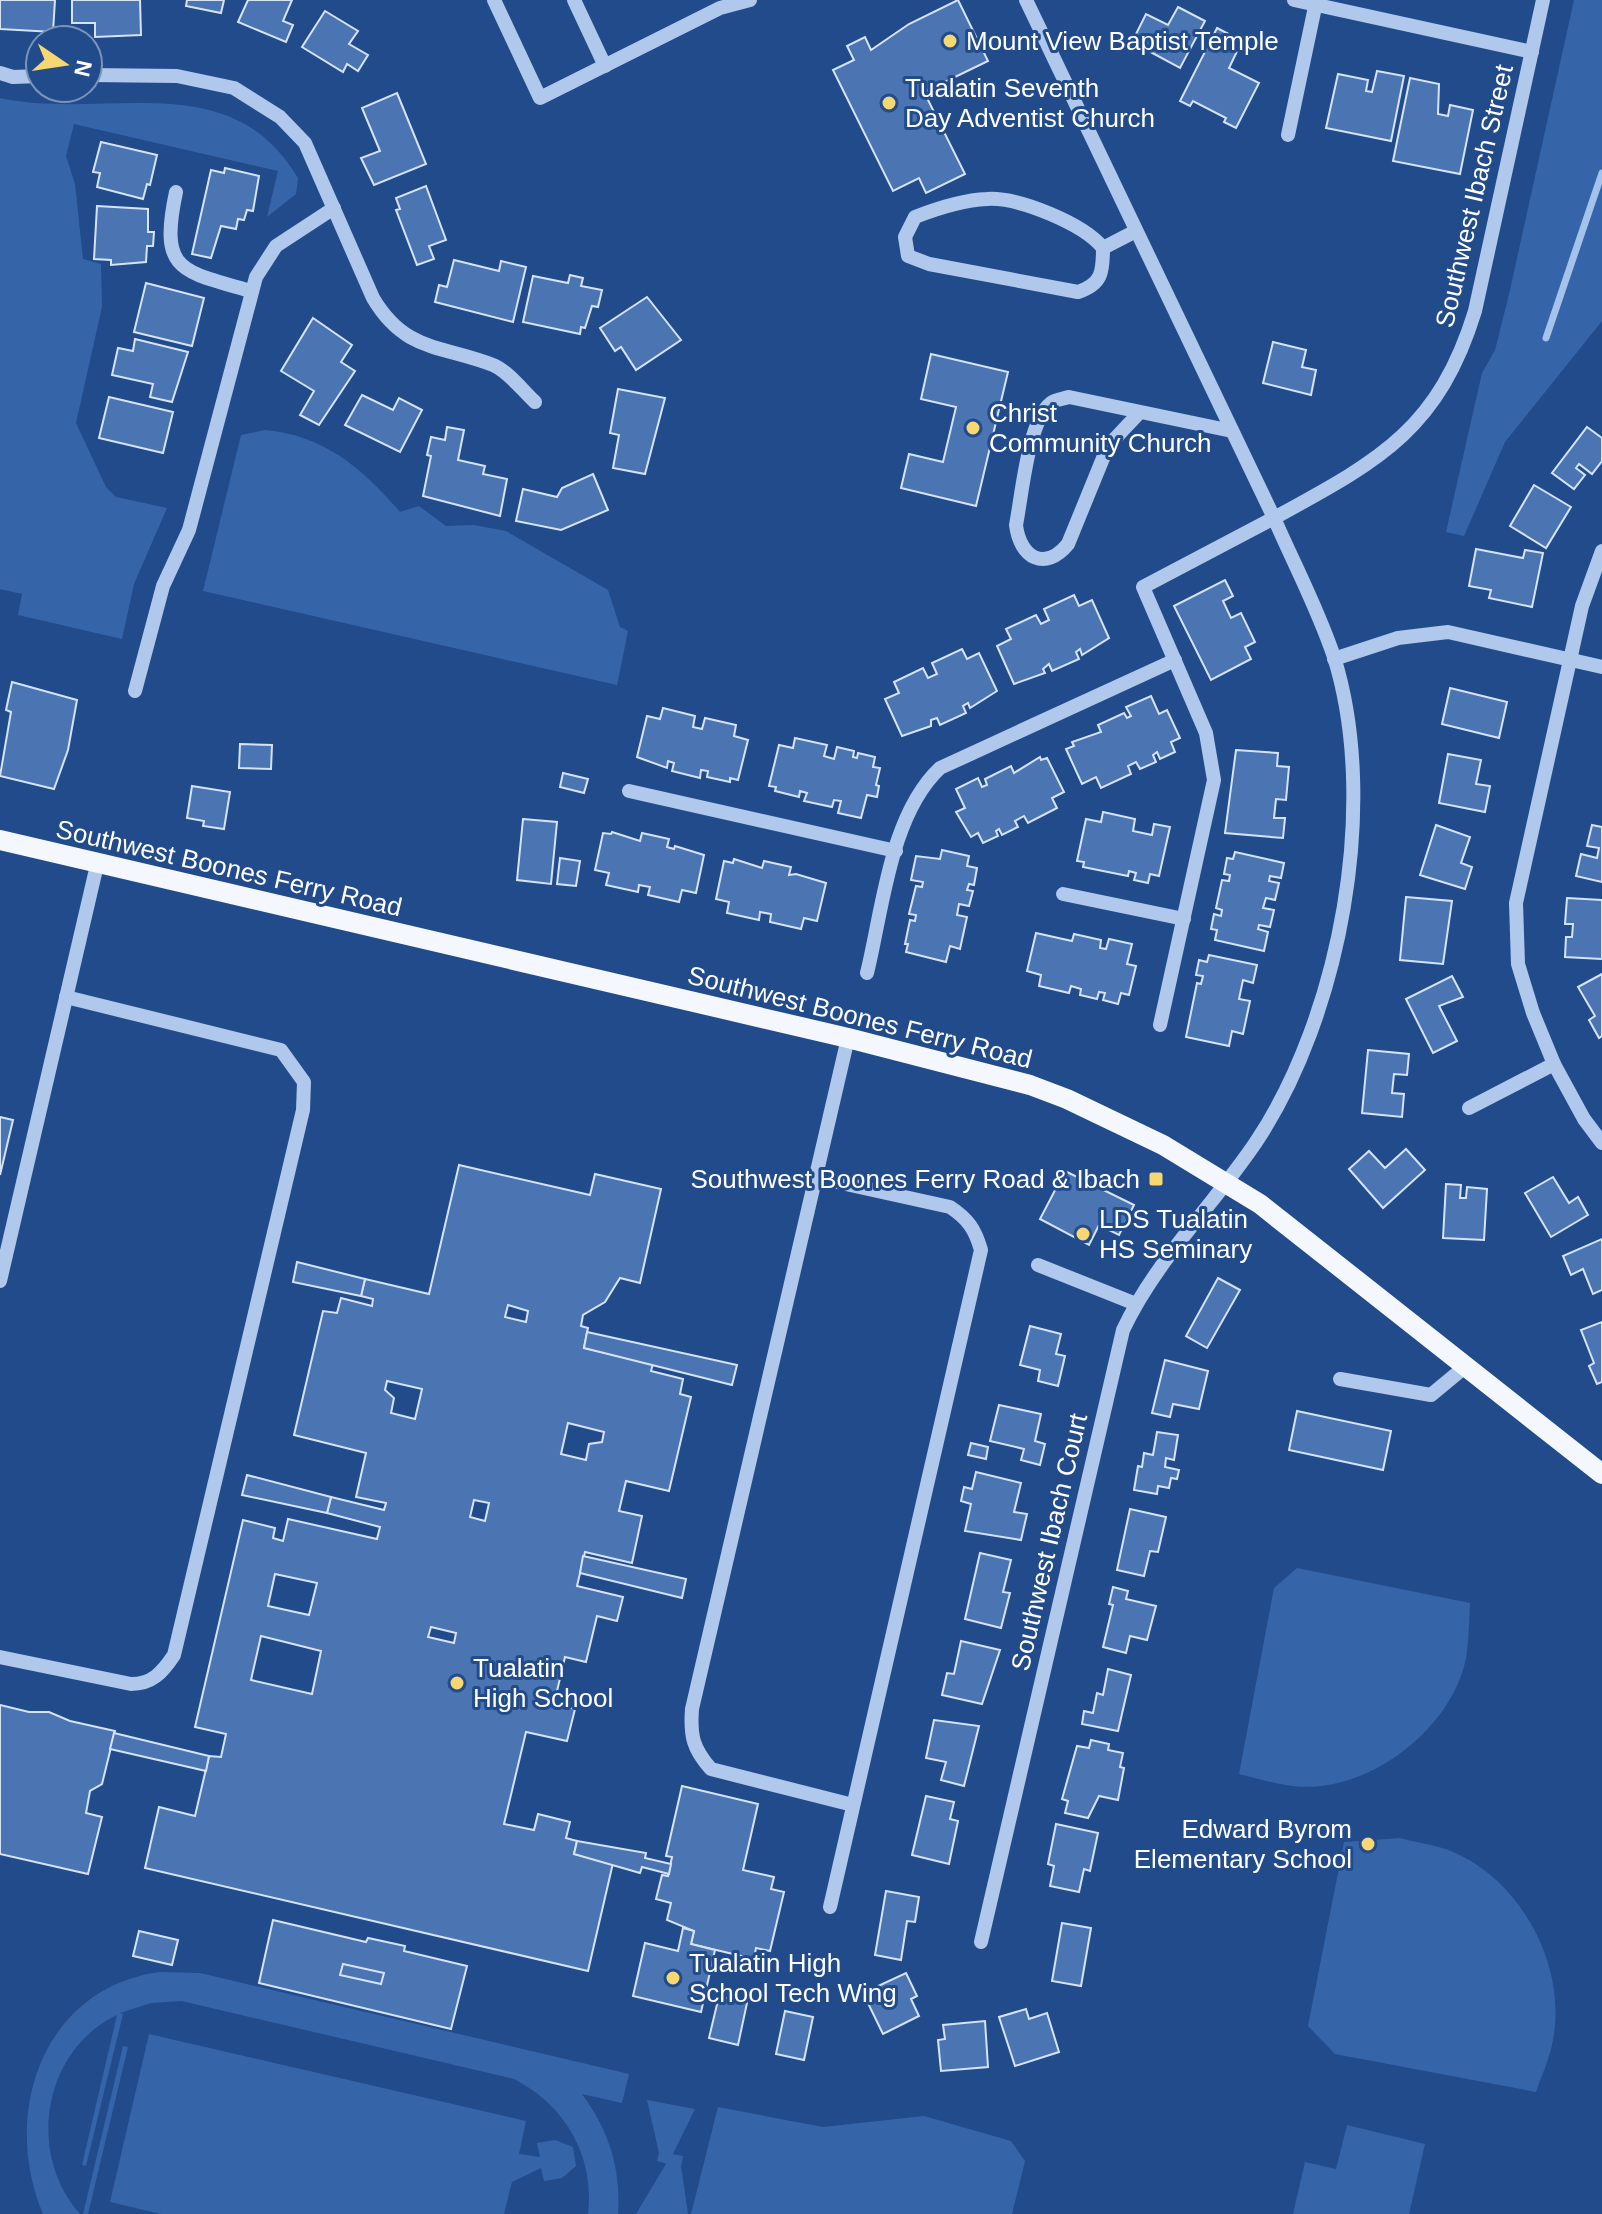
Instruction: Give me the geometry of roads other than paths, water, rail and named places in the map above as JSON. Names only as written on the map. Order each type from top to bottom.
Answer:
[{"type":"main road","name":"Southwest Boones Ferry Road","points":[[0,840],[848,1038],[1030,1085],[1102,1115],[1226,1180],[1304,1237],[1602,1474]]},
{"type":"street","points":[[494,0],[540,98],[720,8],[750,0]]},
{"type":"street","points":[[574,0],[605,66]]},
{"type":"street","points":[[1026,0],[1274,518],[1334,659],[1354,779],[1354,832],[1345,905],[1299,1065],[1255,1143],[1226,1180]]},
{"type":"street","points":[[1294,0],[1532,52]]},
{"type":"street","name":"Southwest Ibach Street","points":[[1175,660],[1143,587],[1360,470],[1400,441],[1427,414],[1447,383],[1463,350],[1475,311],[1543,0]]},
{"type":"street","points":[[1288,135],[1315,7]]},
{"type":"street","points":[[0,73],[24,77]]},
{"type":"street","points":[[104,75],[177,76],[234,88],[280,117],[305,143],[386,320],[403,335],[435,349],[496,366],[535,402]]},
{"type":"street","points":[[176,192],[168,230],[171,250],[182,265],[193,274],[251,291]]},
{"type":"street","points":[[989,198],[1062,219],[1092,234],[1103,248],[1103,275],[1092,287],[1078,292],[929,264],[908,256],[905,237],[915,217],[939,208],[989,198]]},
{"type":"street","points":[[135,691],[163,586],[189,530],[251,291],[265,259],[276,246],[334,208]]},
{"type":"street","points":[[1103,248],[1136,231]]},
{"type":"street","points":[[1140,412],[1108,446],[1068,544],[1058,557],[1046,561],[1030,555],[1018,539],[1016,525],[1040,415],[1053,400],[1069,397],[1232,431]]},
{"type":"street","points":[[1602,551],[1582,606],[1516,903],[1518,964],[1554,1064],[1584,1119],[1602,1143]]},
{"type":"street","points":[[1334,659],[1398,638],[1448,632],[1602,667]]},
{"type":"street","points":[[867,973],[896,851],[915,797],[940,768],[1175,660],[1211,745],[1214,780],[1160,1025]]},
{"type":"street","points":[[629,791],[896,851]]},
{"type":"street","points":[[0,1281],[97,865]]},
{"type":"street","points":[[1063,894],[1184,919]]},
{"type":"street","points":[[0,1657],[131,1684],[145,1684],[157,1677],[174,1655],[303,1110],[304,1082],[281,1050],[66,997]]},
{"type":"street","points":[[848,1038],[694,1697],[690,1732],[698,1754],[711,1769],[853,1805]]},
{"type":"street","points":[[1469,1108],[1554,1064]]},
{"type":"street","points":[[814,1177],[950,1207],[964,1216],[976,1231],[981,1250],[830,1907]]},
{"type":"street","name":"Southwest Ibach Court","points":[[981,1942],[1116,1349],[1136,1304],[1226,1180]]},
{"type":"street","points":[[1038,1265],[1136,1304]]},
{"type":"street","points":[[1340,1379],[1431,1395],[1466,1366]]},
{"type":"waterway","points":[[1546,338],[1602,173]]},
{"type":"place","name":"Mount View Baptist Temple","points":[[950,41]]},
{"type":"place","name":"Tualatin Seventh Day Adventist Church","points":[[889,103]]},
{"type":"place","name":"Christ Community Church","points":[[973,428]]},
{"type":"place","name":"Southwest Boones Ferry Road & Ibach","points":[[1156,1179]]},
{"type":"place","name":"LDS Tualatin HS Seminary","points":[[1083,1234]]},
{"type":"place","name":"Tualatin High School","points":[[457,1683]]},
{"type":"place","name":"Edward Byrom Elementary School","points":[[1368,1844]]},
{"type":"place","name":"Tualatin High School Tech Wing","points":[[673,1978]]}]
